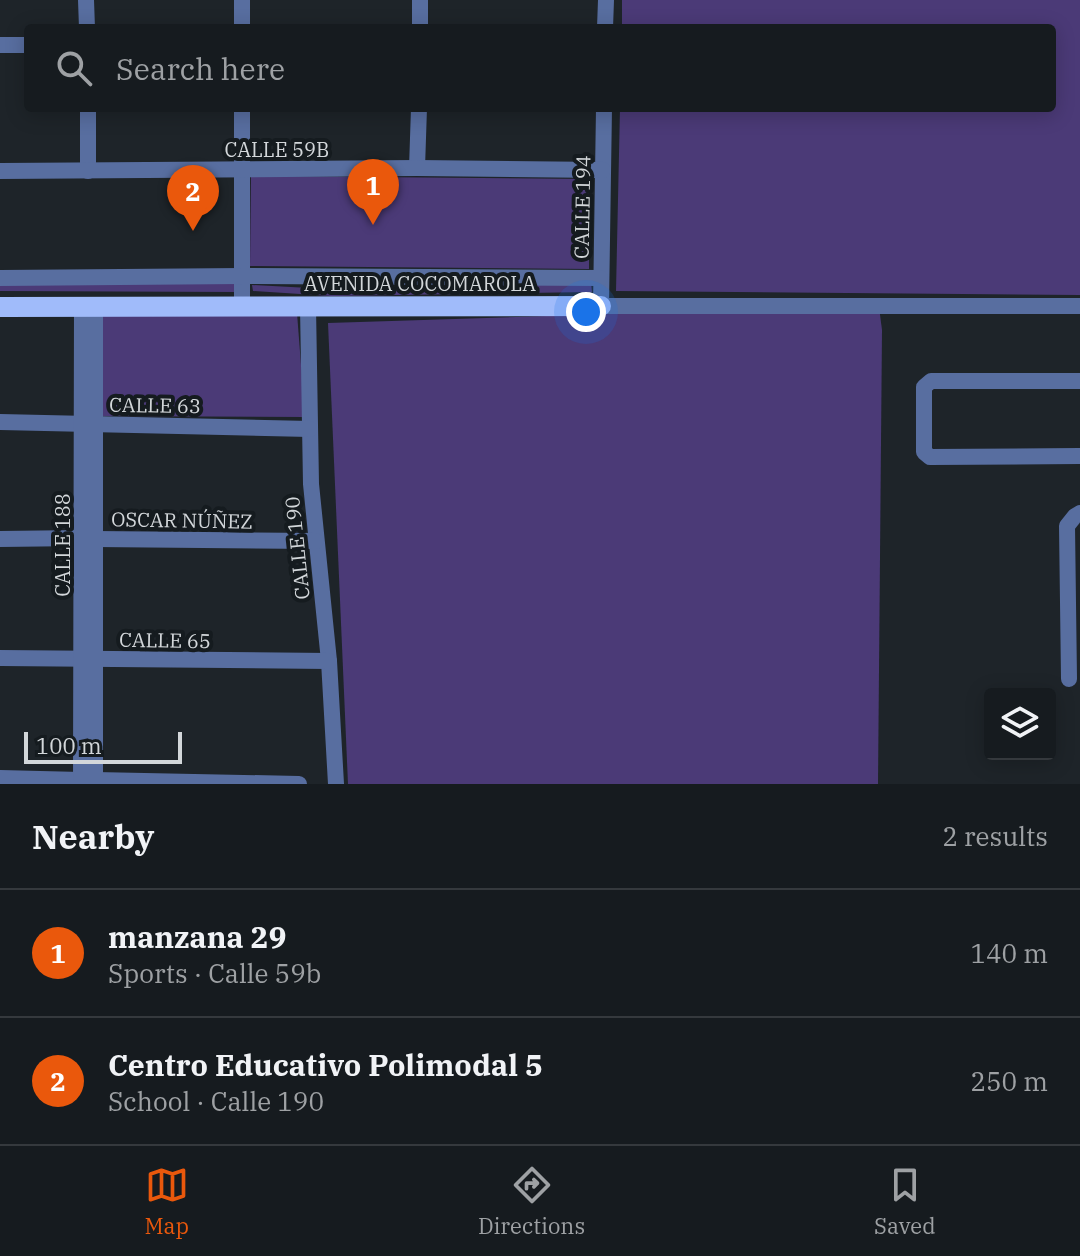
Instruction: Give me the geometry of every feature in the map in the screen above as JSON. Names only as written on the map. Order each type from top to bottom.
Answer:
[{"type":"main road","name":"AVENIDA COCOMAROLA","points":[[0,307],[601,306]]},
{"type":"street","points":[[86,0],[87,24]]},
{"type":"street","points":[[242,0],[242,24]]},
{"type":"street","points":[[420,0],[420,24]]},
{"type":"street","points":[[605,24],[606,0]]},
{"type":"street","points":[[0,45],[24,45]]},
{"type":"street","points":[[88,112],[88,171]]},
{"type":"street","points":[[242,112],[242,307]]},
{"type":"street","points":[[417,168],[419,112]]},
{"type":"street","name":"CALLE 194","points":[[601,306],[604,112]]},
{"type":"street","name":"CALLE 59B","points":[[0,171],[603,170]]},
{"type":"street","points":[[0,278],[600,278]]},
{"type":"street","name":"AVENIDA COCOMAROLA","points":[[601,306],[1080,306]]},
{"type":"street","name":"CALLE 188","points":[[88,782],[89,307]]},
{"type":"street","name":"CALLE 190","points":[[308,307],[311,484],[329,661],[336,784]]},
{"type":"street","points":[[1080,381],[931,381],[924,387],[924,452],[930,457],[1080,456]]},
{"type":"street","name":"CALLE 63","points":[[0,422],[310,429]]},
{"type":"street","points":[[1069,679],[1067,526],[1080,513]]},
{"type":"street","name":"OSCAR NÚÑEZ","points":[[0,539],[316,541]]},
{"type":"street","name":"CALLE 65","points":[[0,658],[329,661]]},
{"type":"street","points":[[0,778],[299,784]]},
{"type":"shaded area","points":[[622,0],[1080,0],[1080,295],[616,291],[620,112],[1056,112],[1056,24],[622,24]]},
{"type":"shaded area","points":[[251,176],[589,179],[589,269],[250,266]]},
{"type":"shaded area","points":[[0,283],[236,284],[235,292],[0,291]]},
{"type":"shaded area","points":[[591,283],[592,292],[331,296],[253,291],[252,285],[328,289]]},
{"type":"shaded area","points":[[879,307],[882,330],[878,784],[348,784],[328,323]]},
{"type":"shaded area","points":[[103,312],[297,313],[305,417],[103,416]]},
{"type":"place","name":"manzana 29","points":[[373,225]]},
{"type":"place","name":"Centro Educativo Polimodal 5","points":[[193,231]]}]
